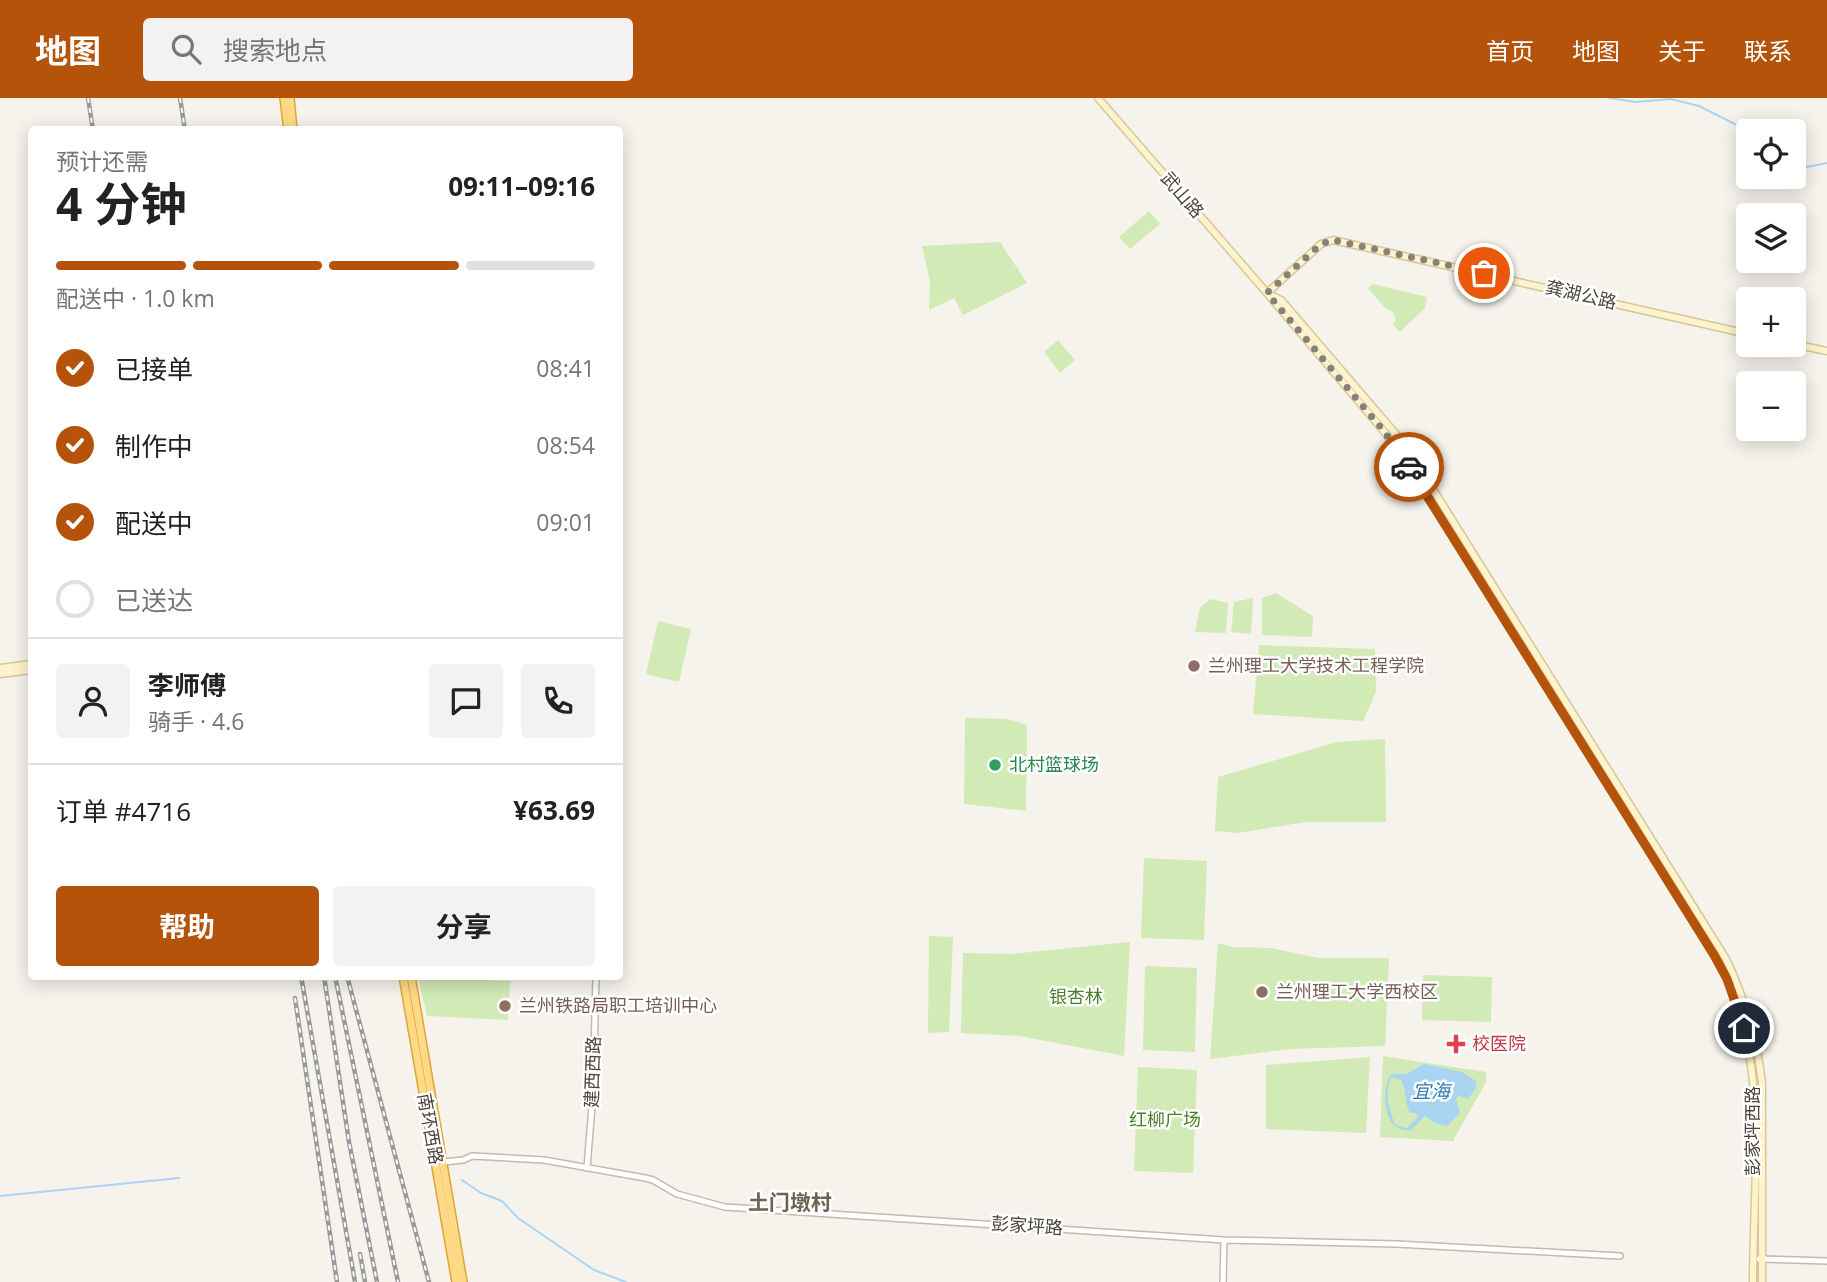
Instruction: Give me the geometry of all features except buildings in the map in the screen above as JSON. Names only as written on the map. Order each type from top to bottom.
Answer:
[{"type":"highway","points":[[284,98],[289,126]]},
{"type":"highway","points":[[290,98],[290,126]]},
{"type":"highway","name":"南环西路","points":[[404,980],[456,1282]]},
{"type":"highway","name":"南环西路","points":[[412,980],[463,1282]]},
{"type":"main road","name":"武山路","points":[[1098,98],[1267,293]]},
{"type":"main road","name":"龚湖公路","points":[[1267,293],[1321,244],[1333,240],[1736,331]]},
{"type":"main road","name":"彭家坪西路","points":[[1267,293],[1383,430],[1405,461],[1723,971],[1738,1008],[1754,1079],[1753,1282]]},
{"type":"main road","name":"彭家坪西路","points":[[1267,293],[1281,300],[1406,446],[1726,958],[1745,1001],[1761,1073],[1762,1282]]},
{"type":"main road","points":[[1806,347],[1827,351]]},
{"type":"main road","points":[[0,667],[28,664]]},
{"type":"main road","points":[[0,674],[28,670]]},
{"type":"street","name":"建西西路","points":[[587,1168],[593,1093],[596,980]]},
{"type":"street","name":"彭家坪路","points":[[443,1162],[463,1160],[471,1156],[544,1160],[653,1180],[677,1194],[724,1207],[1224,1240],[1396,1244],[1620,1256]]},
{"type":"street","points":[[1223,1282],[1224,1240]]},
{"type":"street","points":[[1753,1258],[1827,1261]]},
{"type":"green space","points":[[1149,211],[1160,224],[1130,249],[1119,237]]},
{"type":"green space","points":[[1000,242],[1027,283],[963,315],[954,298],[929,310],[930,282],[922,246]]},
{"type":"green space","points":[[1373,284],[1427,297],[1425,308],[1400,332],[1393,325],[1396,320],[1393,312],[1385,308],[1368,288]]},
{"type":"green space","points":[[1058,340],[1075,360],[1060,373],[1044,352]]},
{"type":"green space","points":[[1276,593],[1313,616],[1312,637],[1262,635],[1262,598]]},
{"type":"green space","points":[[1253,598],[1251,634],[1231,632],[1234,602]]},
{"type":"green space","points":[[1210,599],[1228,603],[1226,633],[1195,632],[1200,608]]},
{"type":"green space","points":[[658,621],[691,629],[679,682],[646,674]]},
{"type":"green space","points":[[1259,645],[1375,649],[1376,692],[1363,721],[1253,714]]},
{"type":"green space","name":"北村篮球场","points":[[965,718],[1008,719],[1027,725],[1026,811],[964,804]]},
{"type":"green space","points":[[1385,739],[1386,822],[1306,822],[1238,833],[1215,831],[1218,777],[1337,742]]},
{"type":"green space","points":[[1144,858],[1207,861],[1204,940],[1141,938]]},
{"type":"green space","points":[[929,936],[953,937],[949,1032],[928,1033]]},
{"type":"green space","name":"银杏林","points":[[1130,942],[1124,1056],[1020,1036],[961,1033],[963,953],[1012,954]]},
{"type":"green space","points":[[1218,943],[1232,947],[1271,948],[1319,958],[1389,958],[1385,1046],[1291,1049],[1210,1059]]},
{"type":"green space","points":[[1145,966],[1197,968],[1195,1052],[1143,1050]]},
{"type":"green space","points":[[1423,975],[1492,977],[1491,1022],[1422,1020]]},
{"type":"green space","points":[[419,980],[510,981],[508,1020],[427,1016]]},
{"type":"green space","points":[[1383,1056],[1486,1072],[1486,1082],[1453,1141],[1380,1137]]},
{"type":"green space","points":[[1370,1057],[1366,1133],[1266,1129],[1266,1065]]},
{"type":"green space","name":"红柳广场","points":[[1138,1067],[1197,1070],[1193,1173],[1134,1171]]},
{"type":"water","name":"宜海","points":[[1424,1064],[1462,1072],[1476,1081],[1476,1088],[1468,1099],[1459,1096],[1456,1099],[1460,1113],[1447,1126],[1437,1124],[1425,1116],[1411,1130],[1402,1130],[1395,1126],[1390,1120],[1385,1093],[1389,1077],[1393,1074],[1406,1074]],"holes":[[[1392,1077],[1401,1080],[1410,1113],[1416,1113],[1418,1117],[1407,1128],[1395,1125],[1388,1101],[1388,1088]]]},
{"type":"waterway","points":[[1609,98],[1636,102],[1671,99],[1699,106],[1736,124]]},
{"type":"waterway","points":[[1806,166],[1827,163]]},
{"type":"waterway","points":[[0,1196],[179,1178]]},
{"type":"waterway","points":[[462,1180],[481,1193],[502,1201],[518,1218],[594,1270],[626,1282]]},
{"type":"railway","points":[[88,98],[92,126]]},
{"type":"railway","points":[[180,98],[184,126]]},
{"type":"railway","points":[[302,980],[355,1282]]},
{"type":"railway","points":[[325,980],[349,1142],[377,1282]]},
{"type":"railway","points":[[336,980],[398,1282]]},
{"type":"railway","points":[[348,980],[429,1282]]},
{"type":"railway","points":[[295,998],[337,1282]]},
{"type":"railway","points":[[360,1254],[365,1282]]},
{"type":"way so far","points":[[1409,467],[1383,430],[1267,293],[1321,244],[1333,240],[1484,273]]},
{"type":"place","name":"兰州理工大学技术工程学院","points":[[1194,666]]},
{"type":"place","name":"北村篮球场","points":[[995,765]]},
{"type":"place","name":"兰州理工大学西校区","points":[[1262,992]]},
{"type":"place","name":"兰州铁路局职工培训中心","points":[[505,1006]]},
{"type":"place","name":"校医院","points":[[1456,1044]]},
{"type":"district","name":"土门墩村","points":[[790,1203]]},
{"type":"route","points":[[1409,467],[1714,955],[1727,979],[1744,1028]]}]
